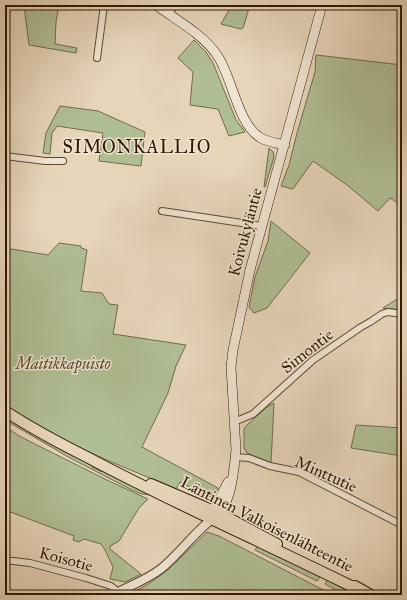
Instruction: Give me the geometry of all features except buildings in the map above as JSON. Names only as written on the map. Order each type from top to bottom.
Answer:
[{"type":"main road","points":[[156,5],[200,36],[217,54],[250,128],[262,138],[285,145]]},
{"type":"main road","name":"Koivukyläntie","points":[[215,514],[225,503],[231,488],[235,457],[231,359],[250,270],[322,5]]},
{"type":"main road","name":"Läntinen Valkoisenlähteentie","points":[[5,411],[138,485],[215,514],[285,554],[371,595]]},
{"type":"street","points":[[97,58],[104,5]]},
{"type":"street","points":[[169,14],[174,5]]},
{"type":"street","points":[[5,156],[44,161],[63,161]]},
{"type":"street","points":[[162,212],[262,226]]},
{"type":"street","name":"Simontie","points":[[234,422],[253,414],[313,360],[360,327],[388,312],[402,314]]},
{"type":"street","name":"Minttutie","points":[[235,457],[249,458],[270,466],[299,472],[402,526]]},
{"type":"street","points":[[115,593],[139,582],[161,568],[215,514]]},
{"type":"street","name":"Koisotie","points":[[5,561],[30,563],[86,578],[111,586],[115,593]]},
{"type":"green space","points":[[24,5],[59,5],[56,22],[55,44],[77,48],[76,53],[29,45]]},
{"type":"green space","points":[[232,5],[250,5],[243,28],[241,29],[221,24]]},
{"type":"green space","points":[[194,40],[206,52],[213,63],[236,120],[245,132],[229,136],[218,109],[190,105],[193,72],[178,58]]},
{"type":"green space","points":[[316,55],[402,65],[402,206],[390,198],[378,211],[347,185],[313,161],[293,189],[281,186],[289,165],[315,72]]},
{"type":"green space","points":[[60,106],[98,111],[145,132],[141,166],[99,161],[103,133],[57,126],[52,133],[50,154],[43,153],[46,133]]},
{"type":"green space","points":[[269,148],[273,152],[274,157],[264,187]]},
{"type":"green space","points":[[271,221],[310,253],[267,308],[254,313],[249,307],[255,277],[268,241]]},
{"type":"green space","name":"Maitikkapuisto","points":[[59,243],[81,246],[81,248],[87,250],[81,291],[102,293],[109,304],[118,305],[113,334],[186,345],[176,366],[168,393],[142,447],[218,488],[213,496],[209,497],[180,482],[176,489],[88,452],[45,430],[5,405],[5,248],[48,255]]},
{"type":"green space","points":[[402,296],[402,310],[383,308]]},
{"type":"green space","points":[[274,403],[271,463],[247,453],[244,448],[244,429],[267,407]]},
{"type":"green space","points":[[5,415],[93,465],[92,467],[102,472],[103,470],[151,495],[142,494],[132,490],[70,458],[5,420]]},
{"type":"green space","points":[[356,425],[402,428],[402,456],[351,448]]},
{"type":"green space","points":[[5,426],[19,436],[148,499],[139,508],[119,541],[110,546],[110,549],[141,574],[125,582],[110,579],[113,567],[101,544],[84,539],[79,542],[73,540],[74,536],[5,510]]},
{"type":"green space","points":[[207,532],[219,536],[333,595],[129,595],[150,583],[169,569]]},
{"type":"green space","points":[[258,545],[321,575],[317,581],[255,550]]},
{"type":"green space","points":[[329,578],[364,595],[346,595],[325,584]]},
{"type":"district","name":"SIMONKALLIO","points":[[137,147]]}]
